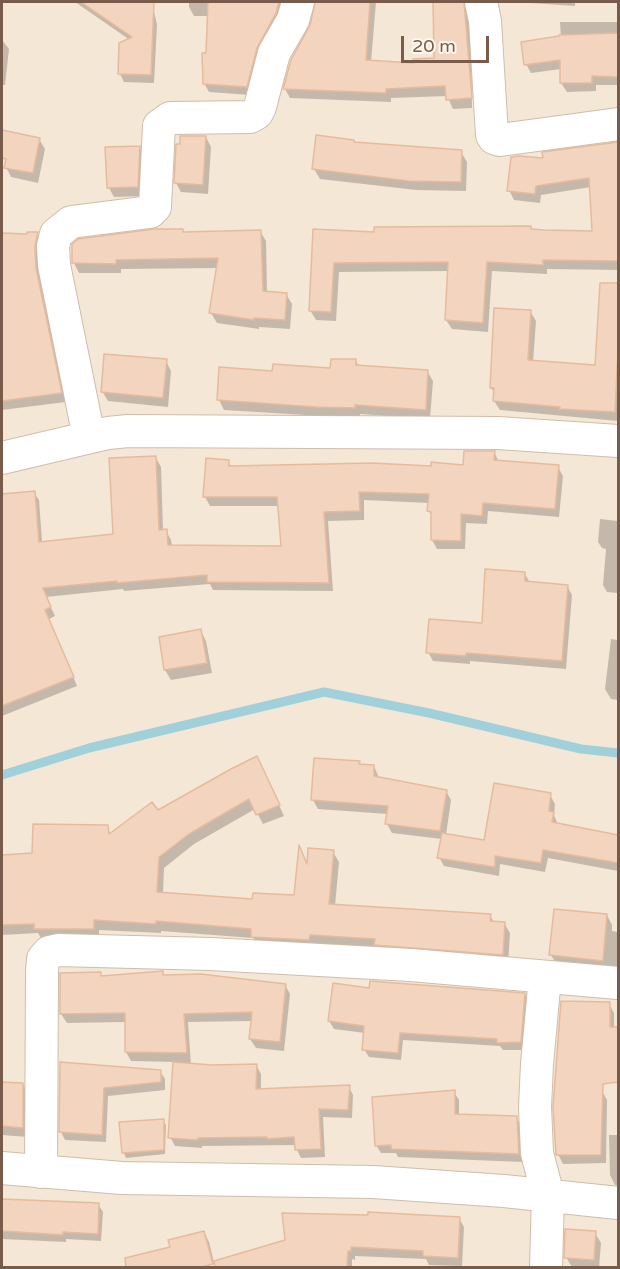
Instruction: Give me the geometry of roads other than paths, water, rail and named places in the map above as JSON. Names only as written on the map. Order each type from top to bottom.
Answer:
[{"type":"street","points":[[89,437],[54,265],[53,246],[56,234],[70,222],[150,212],[155,207],[159,126],[170,118],[250,117],[256,113],[260,107],[274,53],[293,20],[298,2]]},
{"type":"street","points":[[481,2],[485,21],[494,138],[500,140],[618,124]]},
{"type":"street","points":[[2,458],[128,430],[498,433],[618,441]]},
{"type":"street","points":[[41,1172],[42,971],[43,959],[49,952],[58,950],[210,954],[411,965],[618,983]]},
{"type":"street","points":[[545,977],[535,1107],[537,1152],[548,1195],[546,1268]]},
{"type":"street","points":[[2,1168],[122,1178],[373,1182],[548,1195],[618,1203]]},
{"type":"waterway","points":[[2,775],[89,748],[324,692],[429,713],[581,749],[618,753]]}]
